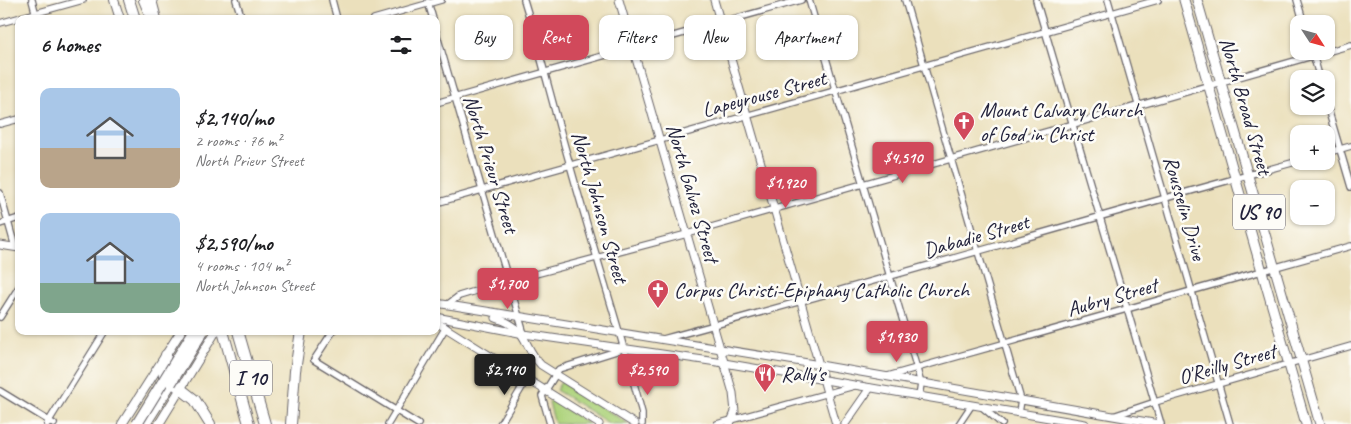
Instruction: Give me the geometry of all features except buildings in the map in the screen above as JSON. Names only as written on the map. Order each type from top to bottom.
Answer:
[{"type":"highway","points":[[129,0],[134,15]]},
{"type":"highway","points":[[143,0],[145,15]]},
{"type":"highway","points":[[143,0],[150,15]]},
{"type":"highway","points":[[136,424],[192,335]]},
{"type":"highway","points":[[145,424],[201,335]]},
{"type":"highway","name":"I 10","points":[[224,335],[249,424]]},
{"type":"highway","name":"I 10","points":[[239,335],[265,424]]},
{"type":"highway","points":[[292,424],[295,370],[300,335]]},
{"type":"highway","points":[[166,354],[163,374],[167,380],[195,400],[210,424]]},
{"type":"main road","points":[[114,0],[119,15]]},
{"type":"main road","points":[[152,0],[156,15]]},
{"type":"main road","name":"North Broad Street","points":[[1184,0],[1306,423]]},
{"type":"main road","name":"North Broad Street","points":[[1197,0],[1319,421]]},
{"type":"main road","points":[[122,424],[178,335]]},
{"type":"main road","points":[[159,424],[214,335]]},
{"type":"main road","points":[[1306,423],[1319,421]]},
{"type":"street","points":[[32,0],[36,15]]},
{"type":"street","points":[[39,15],[83,0]]},
{"type":"street","points":[[236,0],[241,15]]},
{"type":"street","points":[[332,0],[337,15]]},
{"type":"street","points":[[387,15],[428,2],[441,0]]},
{"type":"street","name":"North Johnson Street","points":[[524,0],[546,72],[570,165],[625,348],[642,413],[642,424]]},
{"type":"street","name":"North Galvez Street","points":[[619,0],[623,15]]},
{"type":"street","points":[[714,0],[718,15]]},
{"type":"street","points":[[746,16],[801,0]]},
{"type":"street","points":[[809,0],[917,369],[921,384],[919,396]]},
{"type":"street","points":[[905,0],[1021,400],[1019,413]]},
{"type":"street","points":[[440,304],[820,365],[881,378],[1160,424],[1036,0]]},
{"type":"street","name":"Rousselin Drive","points":[[1108,0],[1230,424]]},
{"type":"street","name":"Lapeyrouse Street","points":[[440,203],[483,189],[836,92],[1158,0]]},
{"type":"street","points":[[1297,0],[1301,15]]},
{"type":"street","points":[[428,2],[431,15]]},
{"type":"street","points":[[0,23],[15,20]]},
{"type":"street","points":[[1335,49],[1351,45]]},
{"type":"street","name":"North Prieur Street","points":[[440,47],[524,334]]},
{"type":"street","points":[[440,102],[599,57]]},
{"type":"street","name":"North Galvez Street","points":[[637,60],[734,398],[735,412],[733,423]]},
{"type":"street","points":[[731,60],[836,424]]},
{"type":"street","points":[[444,318],[447,305],[459,296],[951,160],[1072,123],[1221,82],[1292,60]]},
{"type":"street","points":[[1330,115],[1351,187]]},
{"type":"street","points":[[0,124],[15,120]]},
{"type":"street","points":[[1335,150],[1351,146]]},
{"type":"street","name":"Dabadie Street","points":[[661,339],[978,253],[1099,216],[1290,163]]},
{"type":"street","points":[[0,193],[15,242]]},
{"type":"street","points":[[0,224],[15,219]]},
{"type":"street","points":[[0,245],[15,248]]},
{"type":"street","name":"Aubry Street","points":[[881,378],[1351,246]]},
{"type":"street","points":[[0,317],[15,293]]},
{"type":"street","points":[[476,311],[510,323],[524,334],[532,356],[541,365],[635,424]]},
{"type":"street","points":[[440,318],[524,334],[724,363],[1085,424]]},
{"type":"street","points":[[440,324],[599,424]]},
{"type":"street","points":[[388,424],[446,327]]},
{"type":"street","points":[[0,391],[50,423],[103,335]]},
{"type":"street","points":[[331,335],[314,360],[418,424]]},
{"type":"street","name":"O'Reilly Street","points":[[1112,417],[1155,402],[1351,346]]},
{"type":"street","points":[[550,424],[542,396],[554,374],[559,369],[625,348]]},
{"type":"street","points":[[500,424],[526,379]]},
{"type":"street","points":[[717,424],[733,423],[855,385]]},
{"type":"street","points":[[845,424],[870,388]]},
{"type":"street","points":[[959,424],[971,406]]},
{"type":"street","points":[[982,407],[1002,424]]},
{"type":"street","points":[[1072,423],[1079,412]]},
{"type":"green space","points":[[561,382],[629,424],[610,424],[556,390]]},
{"type":"green space","points":[[551,400],[589,424],[555,424],[549,403]]},
{"type":"place","name":"Mount Calvary Church of God in Christ","points":[[964,141]]},
{"type":"place","name":"Corpus Christi-Epiphany Catholic Church","points":[[658,309]]},
{"type":"place","name":"Rally's","points":[[765,393]]}]
